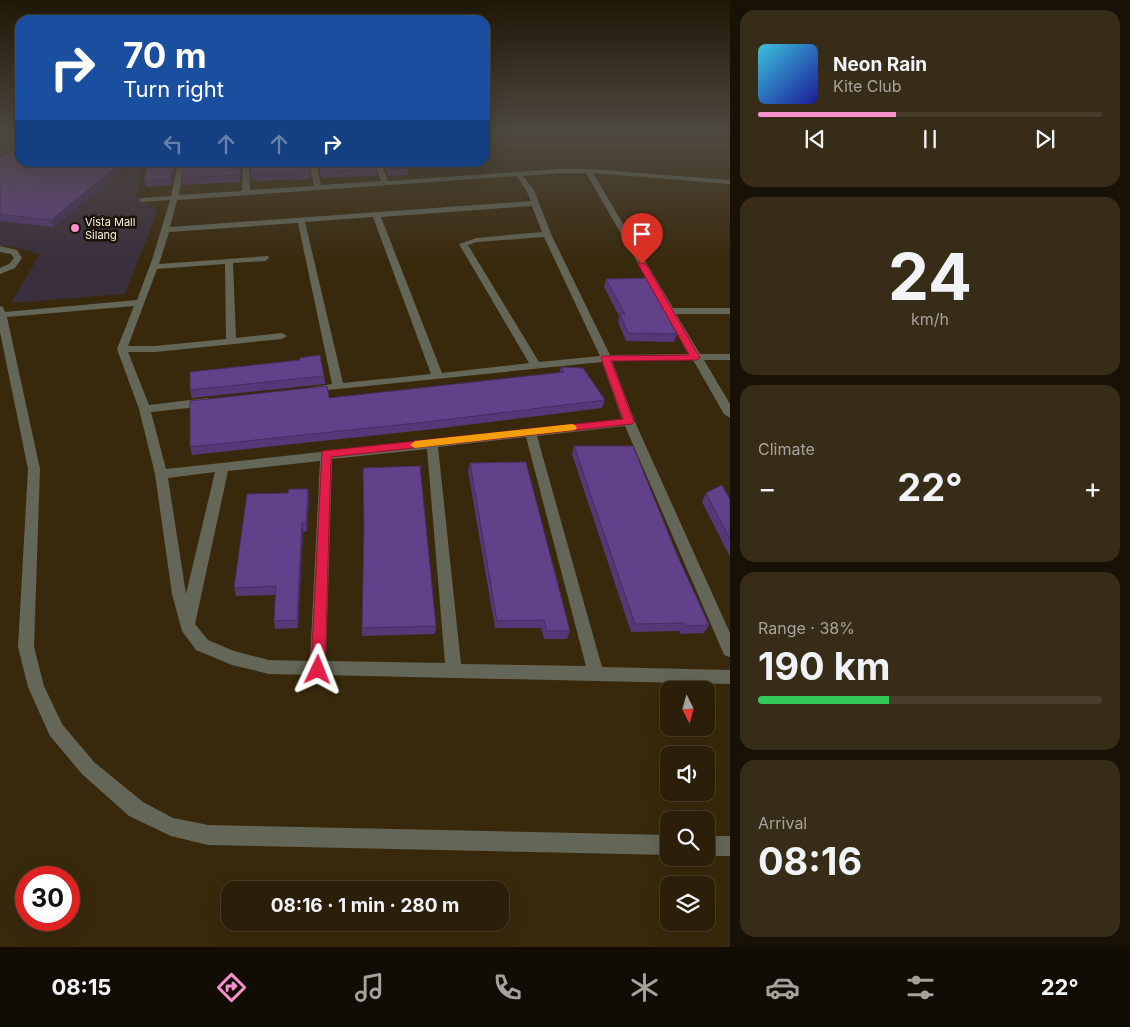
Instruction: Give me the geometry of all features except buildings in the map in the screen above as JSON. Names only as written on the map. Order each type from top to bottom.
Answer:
[{"type":"street","points":[[179,177],[176,197],[155,267],[122,349],[145,409],[161,474],[178,594],[187,626],[202,645],[232,658],[269,667],[318,670],[730,677]]},
{"type":"street","points":[[246,177],[246,192]]},
{"type":"street","points":[[316,177],[318,188]]},
{"type":"street","points":[[383,177],[385,183]]},
{"type":"street","points":[[142,200],[462,177]]},
{"type":"street","points":[[521,177],[536,203],[547,234],[606,358],[629,422],[730,650]]},
{"type":"street","points":[[592,177],[730,414]]},
{"type":"street","points":[[668,177],[730,182]]},
{"type":"street","points":[[167,230],[536,203]]},
{"type":"street","points":[[376,215],[438,377]]},
{"type":"street","points":[[301,220],[338,387]]},
{"type":"street","points":[[536,366],[463,244],[476,240],[547,234]]},
{"type":"street","points":[[0,249],[14,252],[18,258],[12,266],[0,272]]},
{"type":"street","points":[[155,267],[265,258]]},
{"type":"street","points":[[229,261],[232,340]]},
{"type":"street","points":[[140,303],[1,312],[34,469],[26,647],[36,687],[56,730],[88,768],[136,809],[171,827],[208,835],[660,845]]},
{"type":"street","points":[[669,310],[730,311]]},
{"type":"street","points":[[122,349],[155,349],[282,336]]},
{"type":"street","points":[[299,392],[606,358],[730,357]]},
{"type":"street","points":[[145,409],[222,400]]},
{"type":"street","points":[[161,474],[326,454],[629,422]]},
{"type":"street","points":[[530,432],[596,674]]},
{"type":"street","points":[[432,443],[454,672]]},
{"type":"street","points":[[318,670],[326,454]]},
{"type":"street","points":[[187,626],[223,466]]},
{"type":"street","points":[[715,846],[730,846]]},
{"type":"shaded area","name":"Vista Mall Silang","points":[[0,177],[141,177],[136,196],[158,210],[125,294],[11,303],[40,254],[6,245],[0,246]]},
{"type":"slow traffic","points":[[415,445],[572,428]]},
{"type":"place","name":"Vista Mall Silang","points":[[75,228]]},
{"type":"route","points":[[318,670],[326,454],[629,422],[606,358],[696,358],[642,264]]}]
